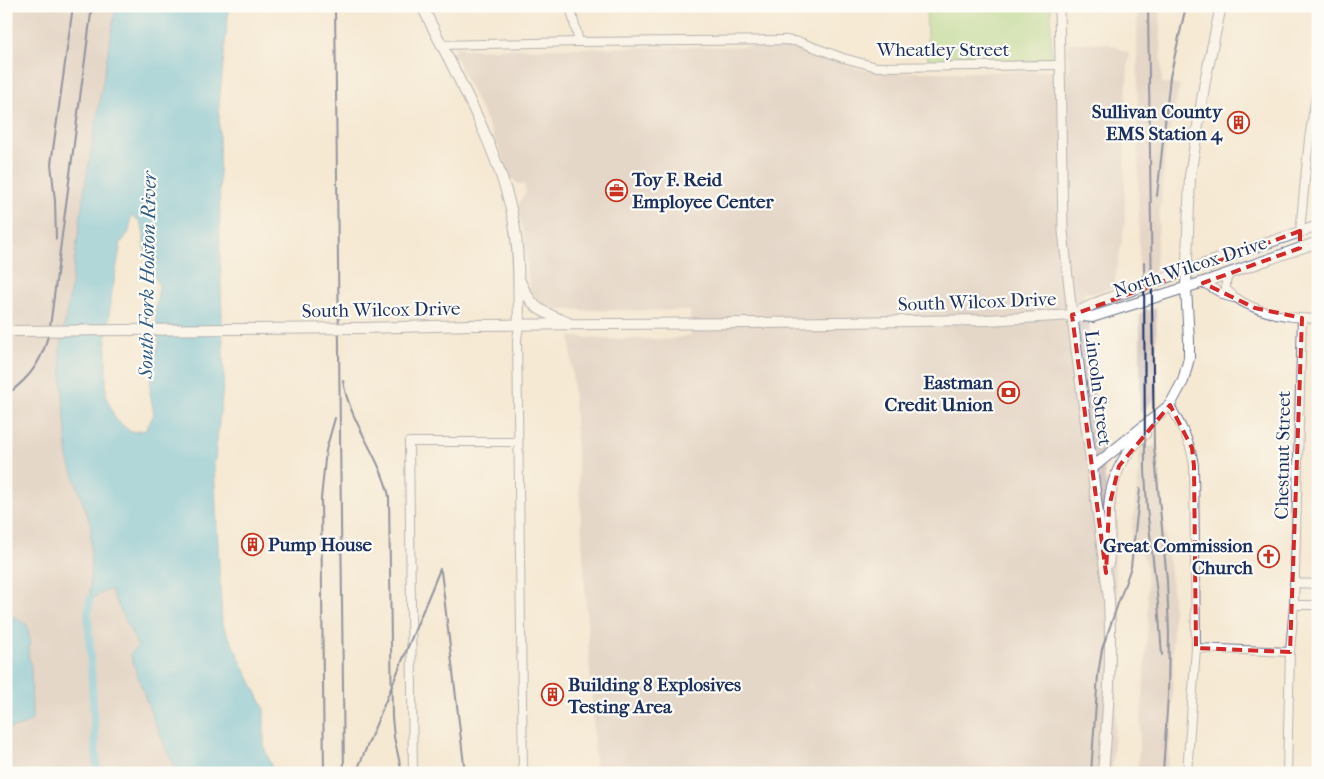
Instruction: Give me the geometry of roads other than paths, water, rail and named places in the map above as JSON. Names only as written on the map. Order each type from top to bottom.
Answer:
[{"type":"main road","points":[[422,6],[487,140],[507,195],[514,224],[518,255],[519,326]]},
{"type":"main road","points":[[1106,573],[1110,550],[1109,507],[1112,488],[1119,466],[1133,446],[1161,419],[1170,405],[1183,381],[1188,358],[1186,288],[1190,176],[1205,81],[1220,6]]},
{"type":"main road","name":"North Wilcox Drive","points":[[1187,270],[1318,226]]},
{"type":"main road","points":[[1300,232],[1300,248]]},
{"type":"main road","name":"North Wilcox Drive","points":[[1072,315],[1092,317],[1186,288],[1318,242]]},
{"type":"main road","name":"South Wilcox Drive","points":[[10,331],[987,320],[1072,315],[1096,303],[1187,270]]},
{"type":"main road","points":[[518,276],[533,305],[542,312],[575,325]]},
{"type":"main road","name":"Lincoln Street","points":[[1072,315],[1106,573],[1110,625],[1109,689],[1103,773]]},
{"type":"main road","points":[[1092,468],[1170,405]]},
{"type":"street","points":[[570,6],[579,42]]},
{"type":"street","name":"Lincoln Street","points":[[1059,6],[1063,231],[1072,315]]},
{"type":"street","name":"Wheatley Street","points":[[441,45],[786,40],[800,42],[843,58],[877,67],[1059,65]]},
{"type":"street","points":[[1300,232],[1309,139],[1318,83]]},
{"type":"street","points":[[1309,139],[1318,138]]},
{"type":"street","points":[[1230,273],[1225,286],[1226,290],[1236,298]]},
{"type":"street","points":[[1202,282],[1226,296],[1236,298],[1268,312],[1318,319]]},
{"type":"street","name":"Chestnut Street","points":[[1287,773],[1302,318]]},
{"type":"street","points":[[519,326],[517,339],[523,773]]},
{"type":"street","points":[[1170,405],[1192,448],[1194,466],[1196,648],[1187,773]]},
{"type":"street","points":[[413,773],[409,442],[518,442]]},
{"type":"street","points":[[1294,583],[1318,584]]},
{"type":"street","points":[[1294,606],[1318,605]]},
{"type":"street","points":[[1196,648],[1290,652]]},
{"type":"water","points":[[116,6],[229,6],[219,105],[220,259],[224,378],[214,467],[222,623],[264,708],[264,747],[274,773],[177,773],[153,719],[130,654],[138,646],[110,589],[90,599],[91,526],[68,459],[60,351],[84,192]],"holes":[[[131,216],[140,221],[144,235],[144,247],[159,286],[155,312],[159,344],[151,368],[150,394],[154,414],[146,430],[131,432],[116,420],[106,397],[106,343],[111,298],[121,243],[129,232]]]},
{"type":"water","points":[[6,613],[27,625],[30,641],[28,654],[31,667],[32,720],[13,728],[6,728]]},
{"type":"waterway","points":[[90,599],[88,614],[97,773]]},
{"type":"railway","points":[[56,239],[55,201],[51,164],[73,6]]},
{"type":"railway","points":[[6,395],[23,381],[36,366],[50,327],[92,6]]},
{"type":"railway","points":[[335,6],[344,773]]},
{"type":"railway","points":[[1148,6],[1154,447],[1167,580],[1169,633],[1168,695],[1163,773]]},
{"type":"railway","points":[[1157,196],[1170,77],[1186,6]]},
{"type":"railway","points":[[1144,262],[1145,470],[1162,655]]},
{"type":"railway","points":[[343,381],[352,411],[379,466],[389,496],[392,717],[394,737],[402,773]]},
{"type":"railway","points":[[324,773],[321,499],[326,450],[335,418]]},
{"type":"railway","points":[[1091,773],[1098,675],[1102,649],[1131,567],[1140,489]]},
{"type":"railway","points":[[356,773],[440,569]]},
{"type":"railway","points":[[441,571],[465,773]]},
{"type":"place","name":"Sullivan County EMS Station 4","points":[[1238,122]]},
{"type":"place","name":"Toy F. Reid Employee Center","points":[[616,190]]},
{"type":"place","name":"Eastman Credit Union","points":[[1009,393]]},
{"type":"place","name":"Pump House","points":[[252,544]]},
{"type":"place","name":"Great Commission Church","points":[[1269,556]]},
{"type":"place","name":"Building 8 Explosives Testing Area","points":[[552,695]]},
{"type":"water label","name":"South Fork Holston River","points":[[147,275]]}]
